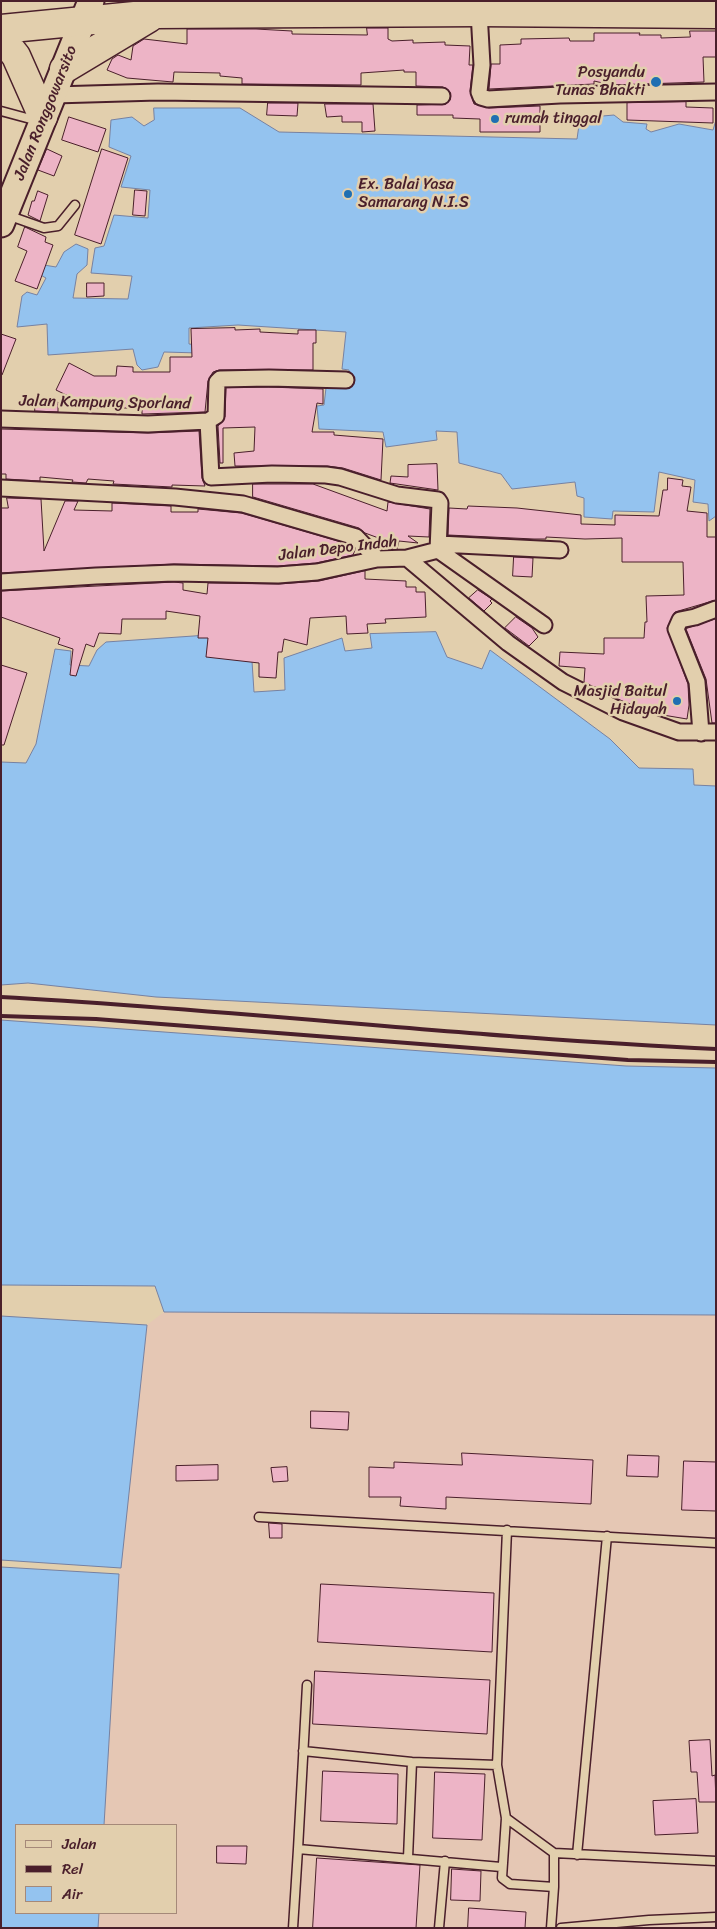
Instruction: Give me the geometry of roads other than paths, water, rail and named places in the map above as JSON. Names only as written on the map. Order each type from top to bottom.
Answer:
[{"type":"highway","points":[[1,29],[87,11],[155,14],[479,12],[716,14]]},
{"type":"highway","points":[[64,69],[155,14]]},
{"type":"highway","points":[[1,38],[16,56],[46,111]]},
{"type":"main road","name":"Jalan Ronggowarsito","points":[[3,219],[87,11]]},
{"type":"street","points":[[479,12],[482,65],[479,92],[481,97],[488,99],[560,95],[716,92]]},
{"type":"street","points":[[46,111],[158,92],[442,96]]},
{"type":"street","name":"Jalan Kampung Sporland","points":[[1,420],[130,424],[208,421],[216,416],[217,382],[220,379],[346,380]]},
{"type":"street","name":"Jalan Kampung Sporland","points":[[208,421],[212,477],[272,474],[326,475],[340,477],[397,496],[438,500],[440,503],[438,547]]},
{"type":"street","points":[[1,488],[175,497],[243,504],[356,537],[377,559]]},
{"type":"street","points":[[438,547],[544,625]]},
{"type":"street","points":[[407,558],[438,547],[560,550]]},
{"type":"street","name":"Jalan Depo Indah","points":[[1,582],[174,574],[278,575],[324,572],[377,559],[407,558],[508,643],[563,682],[631,715],[679,732],[708,732]]},
{"type":"street","points":[[708,732],[697,682],[676,629],[676,624],[680,620],[695,617],[716,609]]},
{"type":"lane","points":[[1,111],[46,111]]},
{"type":"lane","points":[[3,219],[44,228],[58,226],[75,205]]},
{"type":"lane","points":[[259,1517],[716,1543]]},
{"type":"lane","points":[[507,1530],[497,1765],[506,1818],[501,1867],[502,1878],[505,1882],[554,1887]]},
{"type":"lane","points":[[577,1855],[607,1536]]},
{"type":"lane","points":[[293,1928],[307,1685]]},
{"type":"lane","points":[[303,1751],[412,1762],[497,1765]]},
{"type":"lane","points":[[408,1858],[412,1762]]},
{"type":"lane","points":[[506,1818],[554,1853],[716,1861]]},
{"type":"lane","points":[[298,1849],[501,1867]]},
{"type":"lane","points":[[551,1928],[554,1853]]},
{"type":"lane","points":[[439,1928],[444,1861]]},
{"type":"lane","points":[[561,1928],[649,1924],[716,1917]]},
{"type":"water","points":[[154,108],[240,108],[279,132],[577,139],[580,118],[614,115],[623,122],[647,124],[646,129],[651,132],[679,124],[713,130],[716,120],[716,516],[709,521],[708,504],[693,502],[695,480],[659,472],[654,512],[613,511],[612,519],[584,517],[584,498],[577,496],[575,482],[512,489],[501,474],[459,463],[457,432],[436,431],[437,440],[386,447],[383,432],[319,429],[317,406],[324,405],[326,388],[349,384],[349,370],[342,369],[346,332],[238,325],[189,328],[189,344],[199,345],[199,353],[164,352],[158,367],[142,370],[137,365],[133,349],[48,355],[47,324],[17,327],[22,296],[27,292],[37,295],[46,278],[35,272],[38,264],[56,267],[64,252],[76,244],[88,249],[87,265],[77,274],[73,298],[128,299],[132,276],[91,273],[95,248],[104,246],[114,215],[148,218],[150,190],[121,187],[131,156],[109,147],[111,120],[132,117],[144,126],[154,120]]},
{"type":"water","points":[[436,632],[447,657],[482,669],[490,650],[610,739],[639,768],[693,769],[694,785],[716,786],[716,1025],[156,997],[28,983],[1,985],[1,762],[26,763],[36,744],[55,649],[71,651],[70,665],[89,666],[97,650],[106,642],[208,635],[252,661],[254,692],[285,690],[284,658],[342,638],[345,651],[372,648],[370,634]]},
{"type":"water","points":[[1,1020],[626,1066],[716,1068],[716,1315],[164,1312],[155,1286],[1,1285]]},
{"type":"water","points":[[1,1316],[147,1325],[121,1568],[1,1560]]},
{"type":"water","points":[[1,1567],[119,1574],[104,1824],[15,1824],[15,1914],[99,1914],[98,1928],[1,1928]]},
{"type":"railway","points":[[1,997],[180,1009],[537,1038],[716,1049]]},
{"type":"railway","points":[[1,1016],[96,1019],[628,1060],[716,1062]]},
{"type":"place","name":"Posyandu Tunas Bhakti","points":[[656,82]]},
{"type":"place","name":"rumah tinggal","points":[[495,119]]},
{"type":"place","name":"Ex. Balai Yasa Samarang N.I.S","points":[[348,194]]},
{"type":"place","name":"Masjid Baitul Hidayah","points":[[677,701]]}]
